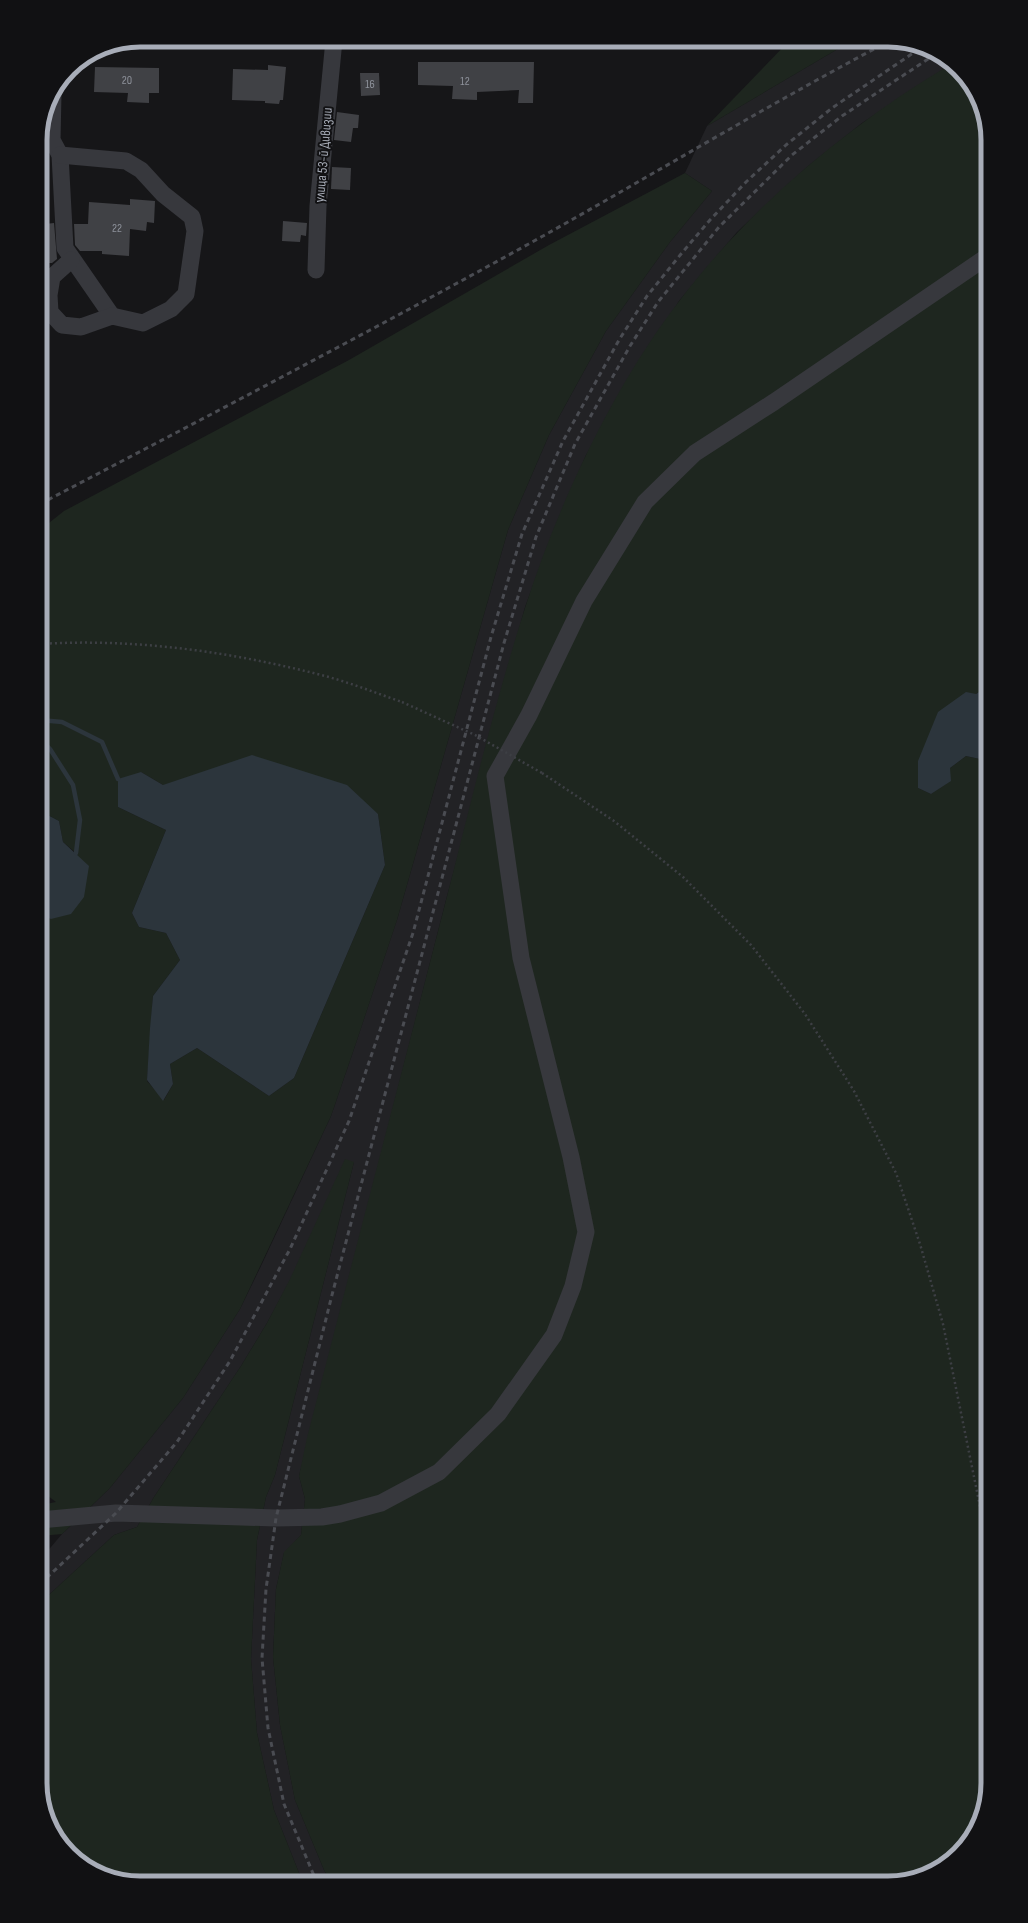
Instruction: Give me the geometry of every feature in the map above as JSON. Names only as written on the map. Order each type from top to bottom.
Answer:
[{"type":"street","name":"улица 53-й Дивизии","points":[[316,270],[318,206],[333,47]]},
{"type":"street","points":[[53,109],[52,140],[60,155],[65,248],[71,260],[112,316]]},
{"type":"street","points":[[60,155],[126,161],[141,170],[163,194],[192,218],[195,231],[186,294],[171,309],[142,322],[112,316],[81,328],[62,325],[50,312],[49,295],[52,277],[71,260]]},
{"type":"street","points":[[47,1519],[116,1512],[276,1518],[322,1517],[340,1514],[381,1503],[439,1472],[498,1414],[554,1335],[573,1286],[586,1232],[571,1158],[521,958],[495,776],[529,715],[584,601],[645,502],[695,453],[774,402],[981,261]]},
{"type":"path","points":[[47,643],[66,642],[155,645],[248,658],[326,676],[402,702],[475,736],[542,773],[614,821],[683,877],[751,945],[805,1014],[854,1091],[896,1173],[920,1244],[944,1332],[981,1512]]},
{"type":"shaded area","points":[[783,47],[841,47],[707,126]]},
{"type":"shaded area","points":[[841,47],[894,47],[912,50],[923,54],[946,67],[862,123],[807,167],[737,232],[679,301],[586,455],[550,540],[525,607],[446,900],[299,1476],[305,1499],[301,1535],[284,1553],[276,1589],[273,1657],[280,1725],[295,1800],[327,1876],[300,1876],[274,1810],[257,1733],[251,1659],[257,1540],[266,1497],[275,1475],[354,1162],[267,1323],[241,1366],[154,1497],[137,1527],[114,1535],[47,1597],[47,1552],[62,1534],[109,1489],[183,1398],[240,1309],[331,1116],[397,920],[508,530],[549,435],[606,331],[670,242],[712,191],[685,173],[707,126]]},
{"type":"shaded area","points":[[946,67],[954,74],[962,84],[974,105],[979,122],[981,140],[981,691],[976,694],[918,788],[931,794],[950,781],[950,768],[966,756],[980,759],[981,1783],[976,1813],[965,1834],[949,1853],[923,1869],[900,1875],[327,1876],[295,1800],[280,1725],[273,1657],[276,1589],[284,1552],[301,1535],[305,1499],[299,1476],[307,1438],[492,722],[513,646],[538,568],[571,488],[610,408],[655,334],[680,300],[708,265],[738,232],[804,169],[839,140],[913,88]]},
{"type":"shaded area","points":[[685,173],[712,191],[670,242],[606,331],[549,435],[508,530],[397,920],[331,1116],[240,1309],[183,1398],[109,1489],[62,1534],[47,1535],[47,1504],[56,1502],[47,1495],[47,918],[51,919],[76,853],[63,842],[59,821],[47,815],[47,524],[64,511],[349,360],[549,245]],"holes":[[[141,772],[163,785],[378,814],[385,865],[294,1078],[269,1096],[197,1048],[170,1064],[173,1084],[164,1100],[147,1081],[153,996],[180,960],[166,933],[139,927],[132,913],[166,830],[118,807]]]},
{"type":"shaded area","points":[[981,691],[981,765],[980,759],[966,756],[950,768],[951,781],[931,794],[918,788],[918,761],[938,712],[966,692],[976,694]]},
{"type":"shaded area","points":[[252,755],[347,785],[378,814],[385,865],[294,1078],[269,1096],[197,1048],[170,1064],[173,1084],[163,1101],[147,1080],[153,996],[180,960],[166,933],[139,927],[132,913],[166,830],[118,807],[118,779],[141,772],[163,785]]},
{"type":"shaded area","points":[[47,815],[59,821],[63,842],[89,866],[84,897],[71,914],[51,919],[47,918]]},
{"type":"shaded area","points":[[345,1159],[354,1162],[275,1475],[266,1497],[257,1540],[251,1659],[257,1733],[274,1810],[300,1876],[134,1876],[110,1871],[89,1860],[70,1844],[54,1818],[49,1801],[47,1783],[47,1597],[114,1535],[137,1527],[154,1497],[241,1366],[267,1323],[290,1279]]},
{"type":"building","points":[[418,62],[534,62],[533,103],[518,103],[519,90],[477,92],[477,100],[452,99],[453,86],[418,85]]},
{"type":"building","points":[[268,65],[286,67],[283,100],[280,100],[279,104],[265,103],[265,101],[232,100],[233,69],[268,70]]},
{"type":"building","points":[[95,67],[159,68],[159,93],[149,93],[149,103],[127,102],[128,93],[94,92]]},
{"type":"building","points":[[360,73],[379,73],[380,95],[361,96]]},
{"type":"building","points":[[337,112],[359,115],[358,128],[353,128],[351,142],[334,140]]},
{"type":"building","points":[[332,167],[351,168],[350,190],[331,189]]},
{"type":"building","points":[[130,199],[155,201],[154,223],[147,222],[146,231],[130,229],[129,256],[102,254],[102,251],[80,251],[75,245],[74,224],[88,224],[89,202],[130,205]]},
{"type":"building","points":[[283,221],[307,223],[306,236],[301,235],[300,242],[282,241]]},
{"type":"building","points":[[54,223],[57,259],[52,263],[47,263],[47,224]]},
{"type":"waterway","points":[[47,721],[62,722],[102,742],[118,779]]},
{"type":"waterway","points":[[47,746],[73,785],[80,820],[76,853]]},
{"type":"railway","points":[[47,500],[292,372],[481,270],[878,47]]},
{"type":"railway","points":[[47,1577],[116,1513],[177,1442],[230,1361],[290,1249],[349,1121],[413,933],[491,637],[522,534],[563,441],[619,340],[647,296],[710,220],[746,182],[786,145],[832,108],[916,51]]},
{"type":"railway","points":[[314,1876],[284,1804],[268,1728],[262,1658],[266,1589],[276,1518],[332,1295],[504,643],[536,537],[575,444],[630,346],[658,302],[719,227],[792,155],[842,116],[930,58]]}]
